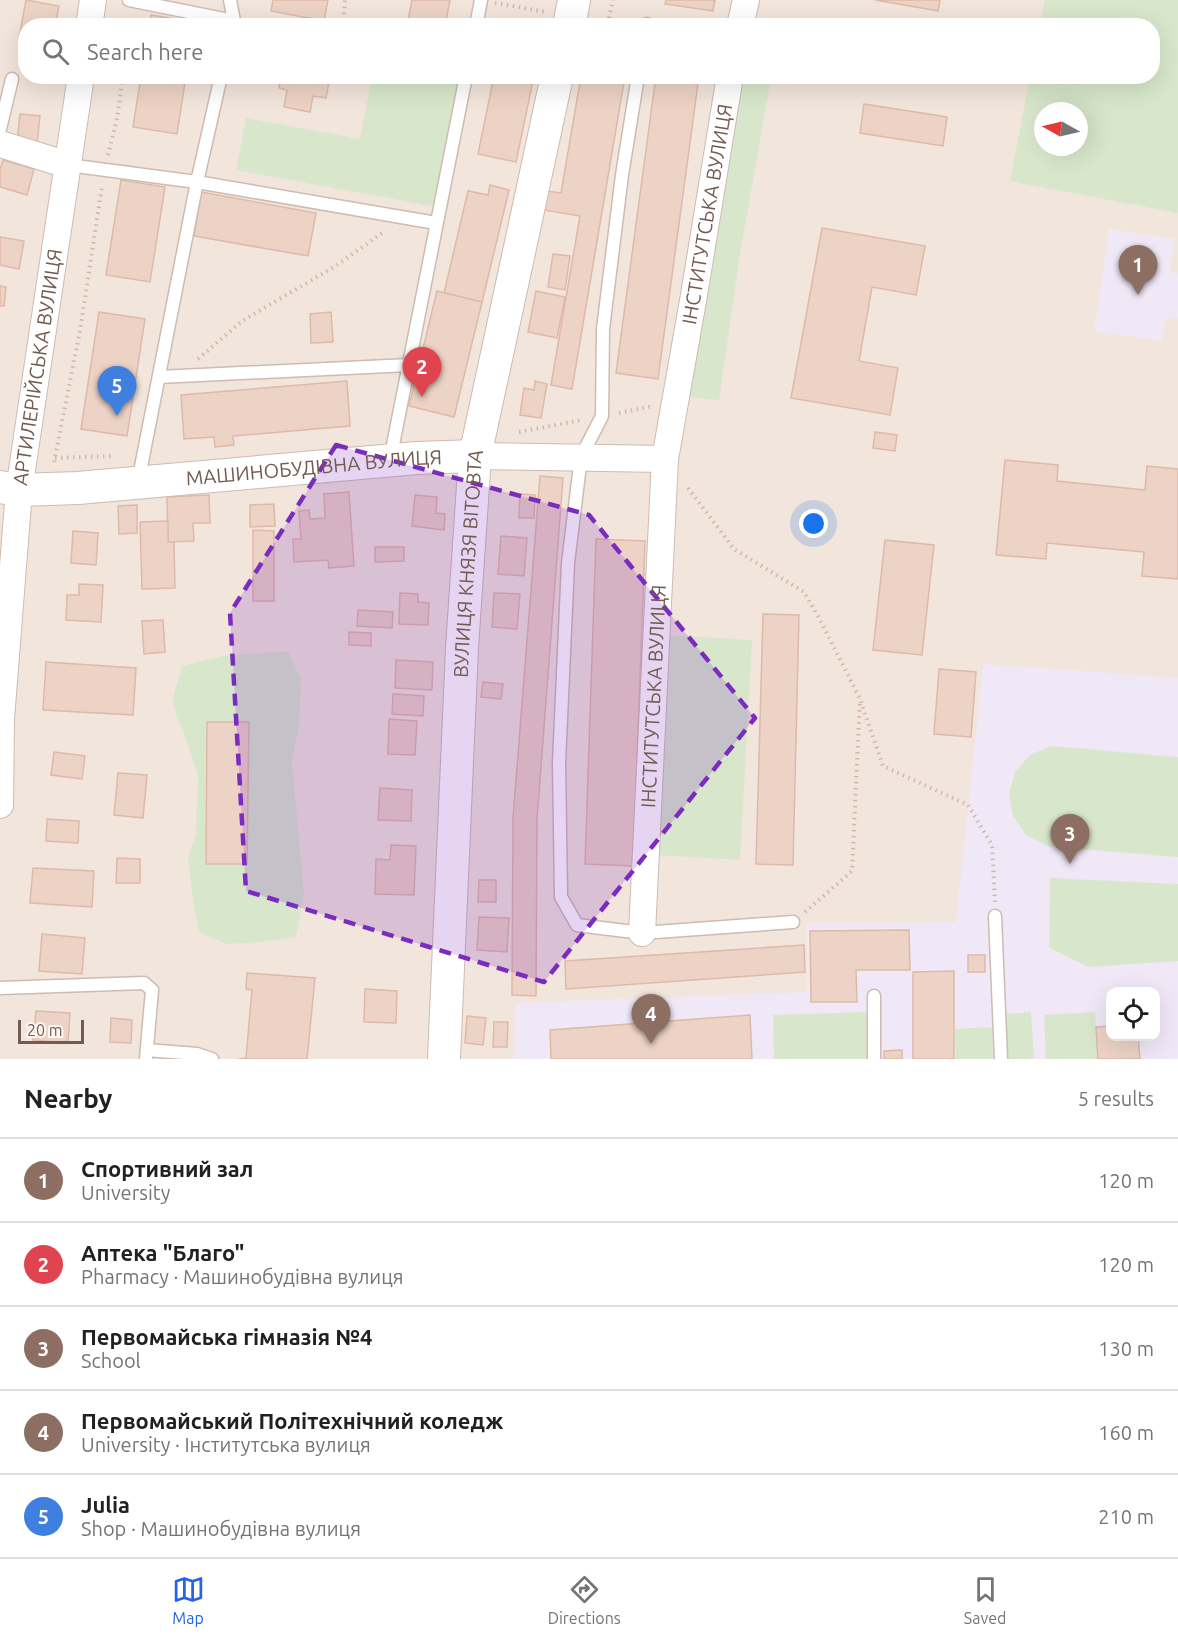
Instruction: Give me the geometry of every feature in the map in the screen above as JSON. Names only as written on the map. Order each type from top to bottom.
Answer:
[{"type":"street","points":[[90,18],[93,0]]},
{"type":"street","points":[[742,18],[746,0]]},
{"type":"street","name":"АРТИЛЕРІЙСЬКА ВУЛИЦЯ","points":[[0,798],[1,719],[22,489],[80,84]]},
{"type":"street","name":"ВУЛИЦЯ КНЯЗЯ ВІТОВТА","points":[[444,1059],[462,648],[475,456],[556,84]]},
{"type":"street","name":"ІНСТИТУТСЬКА ВУЛИЦЯ","points":[[642,933],[665,459],[693,306],[729,84]]},
{"type":"street","points":[[0,144],[68,165]]},
{"type":"street","name":"МАШИНОБУДІВНА ВУЛИЦЯ","points":[[22,489],[138,483],[417,458],[475,456],[665,459]]},
{"type":"lane","points":[[129,0],[210,18]]},
{"type":"lane","points":[[230,0],[232,18]]},
{"type":"lane","points":[[478,18],[481,0]]},
{"type":"lane","points":[[0,129],[12,79]]},
{"type":"lane","points":[[138,483],[197,182],[219,84]]},
{"type":"lane","points":[[390,461],[464,84]]},
{"type":"lane","points":[[637,84],[622,175],[603,329],[602,416],[581,458],[568,563],[559,751],[561,897],[577,925],[642,933],[793,922]]},
{"type":"lane","points":[[68,165],[197,182],[436,223]]},
{"type":"lane","points":[[159,377],[409,365]]},
{"type":"lane","points":[[995,916],[1001,1059]]},
{"type":"lane","points":[[0,988],[144,983],[152,990],[146,1054],[197,1054],[212,1059]]},
{"type":"lane","points":[[874,996],[874,1059]]},
{"type":"path","points":[[344,18],[345,0]]},
{"type":"path","points":[[481,0],[565,13]]},
{"type":"path","points":[[609,18],[613,0]]},
{"type":"path","points":[[22,489],[55,458],[80,331],[104,170],[117,119],[122,84]]},
{"type":"path","points":[[177,376],[242,321],[334,267],[403,217]]},
{"type":"path","points":[[665,459],[734,549],[804,592],[860,699],[883,766],[968,805],[993,845],[995,916]]},
{"type":"path","points":[[793,922],[852,871],[860,699]]},
{"type":"highlighted area","points":[[336,445],[589,515],[755,718],[544,982],[246,891],[230,613]]},
{"type":"shaded area","points":[[0,0],[1178,0],[1178,1059],[0,1059]]},
{"type":"shaded area","points":[[1109,229],[1175,239],[1170,271],[1178,273],[1178,319],[1166,317],[1162,341],[1094,331]]},
{"type":"shaded area","points":[[983,664],[1178,678],[1178,1059],[514,1059],[515,1003],[807,992],[807,923],[956,922]]},
{"type":"green space","points":[[1045,0],[1178,0],[1178,213],[1010,181],[1029,84],[1160,84],[1160,18],[1041,18]]},
{"type":"green space","points":[[371,84],[460,84],[437,207],[236,170],[246,118],[360,139]]},
{"type":"green space","points":[[740,84],[770,84],[740,254],[719,400],[686,397]]},
{"type":"green space","points":[[669,635],[752,640],[740,860],[657,855]]},
{"type":"green space","points":[[288,651],[301,679],[299,726],[292,761],[304,893],[296,937],[227,944],[199,932],[188,858],[196,833],[198,776],[172,702],[182,666],[222,656]]},
{"type":"green space","points":[[1051,746],[1178,757],[1178,857],[1047,846],[1026,835],[1013,816],[1009,794],[1015,772],[1030,755]]},
{"type":"green space","points":[[1050,878],[1178,884],[1178,961],[1089,967],[1049,948]]},
{"type":"green space","points":[[866,1012],[868,1059],[774,1059],[773,1015]]},
{"type":"green space","points":[[1031,1012],[1034,1059],[1008,1059],[1005,1014]]},
{"type":"green space","points":[[1095,1012],[1098,1059],[1046,1059],[1044,1015]]},
{"type":"green space","points":[[992,1027],[993,1059],[956,1059],[955,1029]]},
{"type":"building","points":[[26,0],[59,6],[57,18],[23,18]]},
{"type":"building","points":[[273,0],[328,0],[325,18],[308,18],[271,11]]},
{"type":"building","points":[[412,0],[450,0],[447,18],[409,18]]},
{"type":"building","points":[[666,0],[715,0],[713,11],[665,4]]},
{"type":"building","points":[[875,0],[940,0],[938,11]]},
{"type":"building","points":[[151,15],[170,18],[150,18]]},
{"type":"building","points":[[140,84],[185,84],[177,134],[133,127]]},
{"type":"building","points":[[280,84],[329,84],[326,98],[313,96],[310,112],[284,107],[287,90],[279,88]]},
{"type":"building","points":[[492,84],[532,84],[516,162],[478,154]]},
{"type":"building","points":[[580,84],[624,84],[572,389],[551,385],[580,216],[544,210],[547,191],[561,193]]},
{"type":"building","points":[[655,84],[698,84],[658,379],[616,373]]},
{"type":"building","points":[[864,104],[947,117],[943,146],[860,133]]},
{"type":"building","points":[[20,114],[40,116],[37,144],[17,142]]},
{"type":"building","points":[[3,160],[34,169],[27,195],[0,187],[0,170]]},
{"type":"building","points":[[121,180],[165,187],[150,282],[106,275]]},
{"type":"building","points":[[490,185],[509,190],[482,302],[444,293],[468,191],[488,195]]},
{"type":"building","points":[[201,192],[316,213],[308,256],[194,236]]},
{"type":"building","points":[[822,228],[925,246],[916,295],[872,287],[859,361],[898,368],[890,415],[791,398]]},
{"type":"building","points":[[0,237],[24,241],[19,269],[0,265]]},
{"type":"building","points":[[553,254],[570,256],[565,290],[548,287]]},
{"type":"building","points":[[0,286],[6,287],[4,306],[0,306]]},
{"type":"building","points":[[437,291],[482,302],[454,417],[409,406]]},
{"type":"building","points":[[536,291],[565,297],[557,338],[528,332]]},
{"type":"building","points":[[99,312],[145,319],[127,436],[81,429]]},
{"type":"building","points":[[331,312],[333,342],[311,343],[310,314]]},
{"type":"building","points":[[347,381],[350,426],[233,436],[234,445],[215,447],[214,437],[184,439],[181,395]]},
{"type":"building","points":[[535,381],[547,384],[541,418],[520,415],[524,388],[534,390]]},
{"type":"building","points":[[875,432],[897,435],[895,451],[873,448]]},
{"type":"building","points":[[1005,460],[1058,465],[1057,481],[1145,490],[1147,466],[1178,469],[1178,579],[1142,576],[1144,552],[1047,543],[1046,559],[996,555]]},
{"type":"building","points":[[540,476],[563,478],[537,819],[536,996],[512,995],[513,818]]},
{"type":"building","points":[[349,492],[354,566],[329,568],[328,560],[294,562],[293,539],[301,539],[299,511],[309,510],[310,519],[325,518],[324,494]]},
{"type":"building","points":[[520,494],[535,495],[534,518],[519,518]]},
{"type":"building","points":[[209,495],[210,523],[193,523],[194,541],[168,542],[167,497]]},
{"type":"building","points":[[415,495],[437,497],[436,513],[445,514],[444,530],[412,526]]},
{"type":"building","points":[[274,504],[275,526],[250,527],[250,505]]},
{"type":"building","points":[[137,505],[137,533],[119,534],[118,506]]},
{"type":"building","points":[[168,521],[168,542],[174,542],[175,588],[142,589],[140,522]]},
{"type":"building","points":[[253,530],[274,531],[274,601],[253,601]]},
{"type":"building","points":[[73,531],[98,533],[96,565],[71,563]]},
{"type":"building","points":[[501,536],[527,538],[524,576],[498,574]]},
{"type":"building","points":[[596,539],[645,541],[633,866],[585,864]]},
{"type":"building","points":[[885,540],[934,545],[922,655],[873,650]]},
{"type":"building","points":[[375,547],[404,547],[404,561],[375,562]]},
{"type":"building","points":[[79,584],[103,585],[101,622],[66,620],[67,595],[79,595]]},
{"type":"building","points":[[400,593],[418,594],[418,602],[429,603],[428,625],[399,624]]},
{"type":"building","points":[[494,593],[520,594],[517,629],[492,627]]},
{"type":"building","points":[[358,610],[393,612],[392,628],[357,626]]},
{"type":"building","points":[[763,614],[799,615],[793,865],[756,864]]},
{"type":"building","points":[[163,620],[165,652],[144,654],[142,621]]},
{"type":"building","points":[[349,632],[371,633],[371,646],[349,645]]},
{"type":"building","points":[[396,660],[433,662],[432,690],[395,688]]},
{"type":"building","points":[[46,662],[136,668],[133,715],[43,710]]},
{"type":"building","points":[[939,669],[976,672],[971,737],[934,734]]},
{"type":"building","points":[[483,682],[503,684],[501,699],[481,697]]},
{"type":"building","points":[[393,694],[424,696],[423,716],[392,714]]},
{"type":"building","points":[[389,719],[417,721],[415,755],[388,754]]},
{"type":"building","points":[[207,722],[249,722],[247,864],[206,864]]},
{"type":"building","points":[[54,752],[85,756],[82,779],[51,775]]},
{"type":"building","points":[[118,773],[147,775],[143,818],[114,815]]},
{"type":"building","points":[[380,788],[412,790],[411,821],[378,820]]},
{"type":"building","points":[[47,819],[79,821],[78,843],[46,841]]},
{"type":"building","points":[[391,845],[416,846],[414,895],[375,894],[376,859],[390,860]]},
{"type":"building","points":[[117,858],[140,859],[140,883],[116,883]]},
{"type":"building","points":[[33,868],[94,871],[92,907],[30,903]]},
{"type":"building","points":[[479,880],[496,880],[496,902],[478,902]]},
{"type":"building","points":[[479,917],[509,918],[507,952],[477,950]]},
{"type":"building","points":[[909,930],[910,970],[856,970],[857,1002],[811,1002],[810,931]]},
{"type":"building","points":[[42,934],[85,938],[82,974],[39,971]]},
{"type":"building","points":[[804,945],[805,972],[566,989],[565,961]]},
{"type":"building","points":[[968,955],[985,955],[985,972],[968,972]]},
{"type":"building","points":[[954,971],[954,1059],[913,1059],[913,972]]},
{"type":"building","points":[[247,973],[315,978],[307,1059],[239,1059],[246,1058],[252,990],[246,989]]},
{"type":"building","points":[[365,989],[397,991],[396,1023],[364,1022]]},
{"type":"building","points":[[36,1011],[70,1013],[68,1043],[33,1040]]},
{"type":"building","points":[[750,1015],[752,1059],[551,1059],[550,1030]]},
{"type":"building","points":[[467,1016],[486,1018],[483,1045],[465,1043]]},
{"type":"building","points":[[111,1018],[132,1020],[131,1043],[110,1042]]},
{"type":"building","points":[[494,1022],[508,1022],[507,1047],[493,1047]]},
{"type":"building","points":[[1106,1026],[1106,1041],[1138,1041],[1140,1059],[1098,1059],[1096,1027]]},
{"type":"building","points":[[902,1050],[902,1059],[884,1059],[884,1051]]},
{"type":"place","name":"Спортивний зал","points":[[1138,295]]},
{"type":"place","name":"Аптека \"Благо\"","points":[[422,397]]},
{"type":"place","name":"Julia","points":[[117,416]]},
{"type":"place","name":"Первомайська гімназія №4","points":[[1070,864]]},
{"type":"place","name":"Первомайський Політехнічний коледж","points":[[651,1044]]}]
